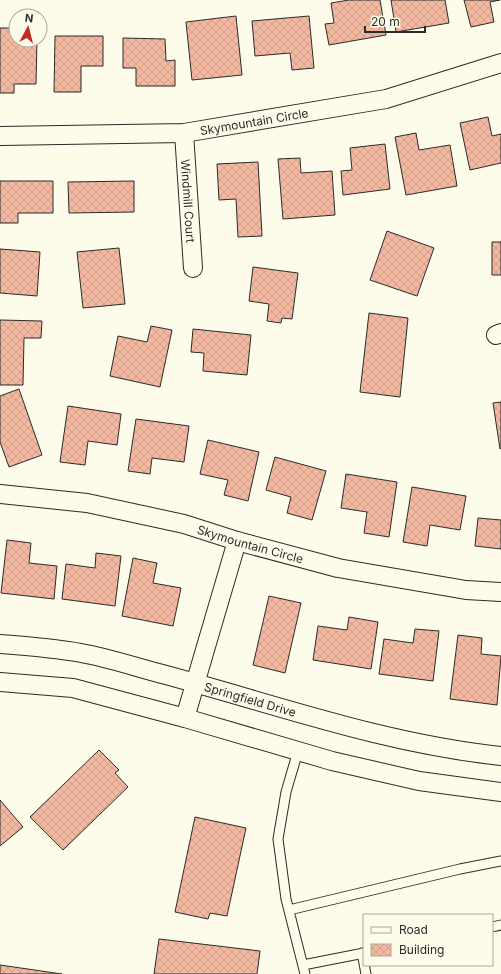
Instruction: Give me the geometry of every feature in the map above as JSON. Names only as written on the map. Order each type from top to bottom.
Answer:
[{"type":"street","name":"Skymountain Circle","points":[[0,136],[184,133],[386,99],[501,63]]},
{"type":"street","name":"Windmill Court","points":[[184,133],[193,268]]},
{"type":"street","name":"Skymountain Circle","points":[[0,494],[86,503],[184,524],[237,541],[338,568],[466,590],[501,592]]},
{"type":"street","points":[[185,718],[237,541]]},
{"type":"street","name":"Springfield Drive","points":[[0,644],[34,646],[82,653],[195,683],[344,726],[428,745],[501,756]]},
{"type":"street","points":[[0,682],[73,688],[185,718],[332,761],[419,781],[501,792]]},
{"type":"lane","points":[[298,751],[286,792],[278,839],[289,910],[304,970],[363,953]]},
{"type":"lane","points":[[289,910],[460,869],[501,861]]},
{"type":"building","points":[[349,0],[380,0],[386,35],[329,45],[325,24],[334,23],[331,3]]},
{"type":"building","points":[[391,0],[445,0],[449,23],[396,32]]},
{"type":"building","points":[[464,0],[500,0],[490,2],[494,22],[471,27]]},
{"type":"building","points":[[236,16],[242,75],[192,80],[186,22]]},
{"type":"building","points":[[309,16],[314,68],[292,70],[290,53],[255,56],[252,21]]},
{"type":"building","points":[[0,28],[8,28],[8,48],[37,48],[36,84],[14,84],[14,93],[0,93]]},
{"type":"building","points":[[55,36],[103,36],[103,66],[81,66],[81,92],[54,92]]},
{"type":"building","points":[[123,38],[165,39],[166,61],[175,60],[175,86],[136,86],[136,68],[123,68]]},
{"type":"building","points":[[488,117],[492,136],[501,134],[501,163],[470,170],[460,123]]},
{"type":"building","points":[[416,133],[419,150],[450,145],[457,186],[406,195],[395,137]]},
{"type":"building","points":[[385,144],[390,189],[343,195],[341,171],[352,170],[350,148]]},
{"type":"building","points":[[300,158],[301,173],[332,171],[335,215],[283,219],[278,159]]},
{"type":"building","points":[[258,162],[262,236],[238,237],[236,199],[219,200],[217,164]]},
{"type":"building","points":[[0,181],[53,181],[53,213],[18,213],[18,223],[0,223]]},
{"type":"building","points":[[134,181],[134,212],[69,213],[68,182]]},
{"type":"building","points":[[387,231],[434,248],[417,296],[370,280]]},
{"type":"building","points":[[492,242],[501,242],[501,275],[492,275]]},
{"type":"building","points":[[119,248],[125,304],[83,308],[77,252]]},
{"type":"building","points":[[0,249],[40,252],[37,296],[0,293]]},
{"type":"building","points":[[253,267],[298,273],[292,319],[282,318],[281,323],[267,321],[269,304],[249,301]]},
{"type":"building","points":[[369,313],[408,318],[400,397],[360,392]]},
{"type":"building","points":[[0,320],[42,321],[41,338],[24,338],[23,385],[0,385]]},
{"type":"building","points":[[151,326],[172,330],[160,387],[110,376],[118,336],[147,342]]},
{"type":"building","points":[[193,329],[251,335],[247,375],[203,371],[204,353],[191,352]]},
{"type":"building","points":[[19,389],[42,455],[9,467],[0,442],[0,396]]},
{"type":"building","points":[[501,402],[501,448],[500,449],[493,403]]},
{"type":"building","points":[[68,406],[121,414],[117,445],[88,441],[85,465],[60,462]]},
{"type":"building","points":[[136,419],[189,426],[184,462],[152,458],[150,474],[128,471]]},
{"type":"building","points":[[208,440],[259,452],[248,501],[224,495],[228,480],[200,474]]},
{"type":"building","points":[[275,457],[326,471],[312,520],[287,513],[291,497],[266,490]]},
{"type":"building","points":[[346,474],[397,482],[389,537],[364,533],[367,512],[341,508]]},
{"type":"building","points":[[412,487],[466,496],[460,530],[430,525],[427,546],[403,542]]},
{"type":"building","points":[[478,518],[501,520],[501,549],[475,546]]},
{"type":"building","points":[[7,540],[31,543],[29,563],[57,566],[54,599],[1,593]]},
{"type":"building","points":[[96,553],[121,556],[115,606],[62,599],[66,564],[95,568]]},
{"type":"building","points":[[133,558],[157,563],[153,583],[181,588],[173,626],[122,616]]},
{"type":"building","points":[[269,596],[301,603],[285,673],[253,665]]},
{"type":"building","points":[[349,617],[378,622],[371,669],[313,660],[318,626],[347,630]]},
{"type":"building","points":[[415,629],[439,631],[433,681],[379,674],[384,639],[413,643]]},
{"type":"building","points":[[458,635],[482,638],[481,654],[501,656],[497,705],[450,699]]},
{"type":"building","points":[[99,750],[119,770],[115,773],[128,787],[63,850],[30,817]]},
{"type":"building","points":[[0,800],[23,827],[0,846]]},
{"type":"building","points":[[195,817],[246,828],[227,916],[210,913],[208,919],[175,912]]},
{"type":"building","points":[[159,939],[260,951],[257,974],[154,974]]},
{"type":"building","points":[[0,965],[62,974],[0,974]]}]
